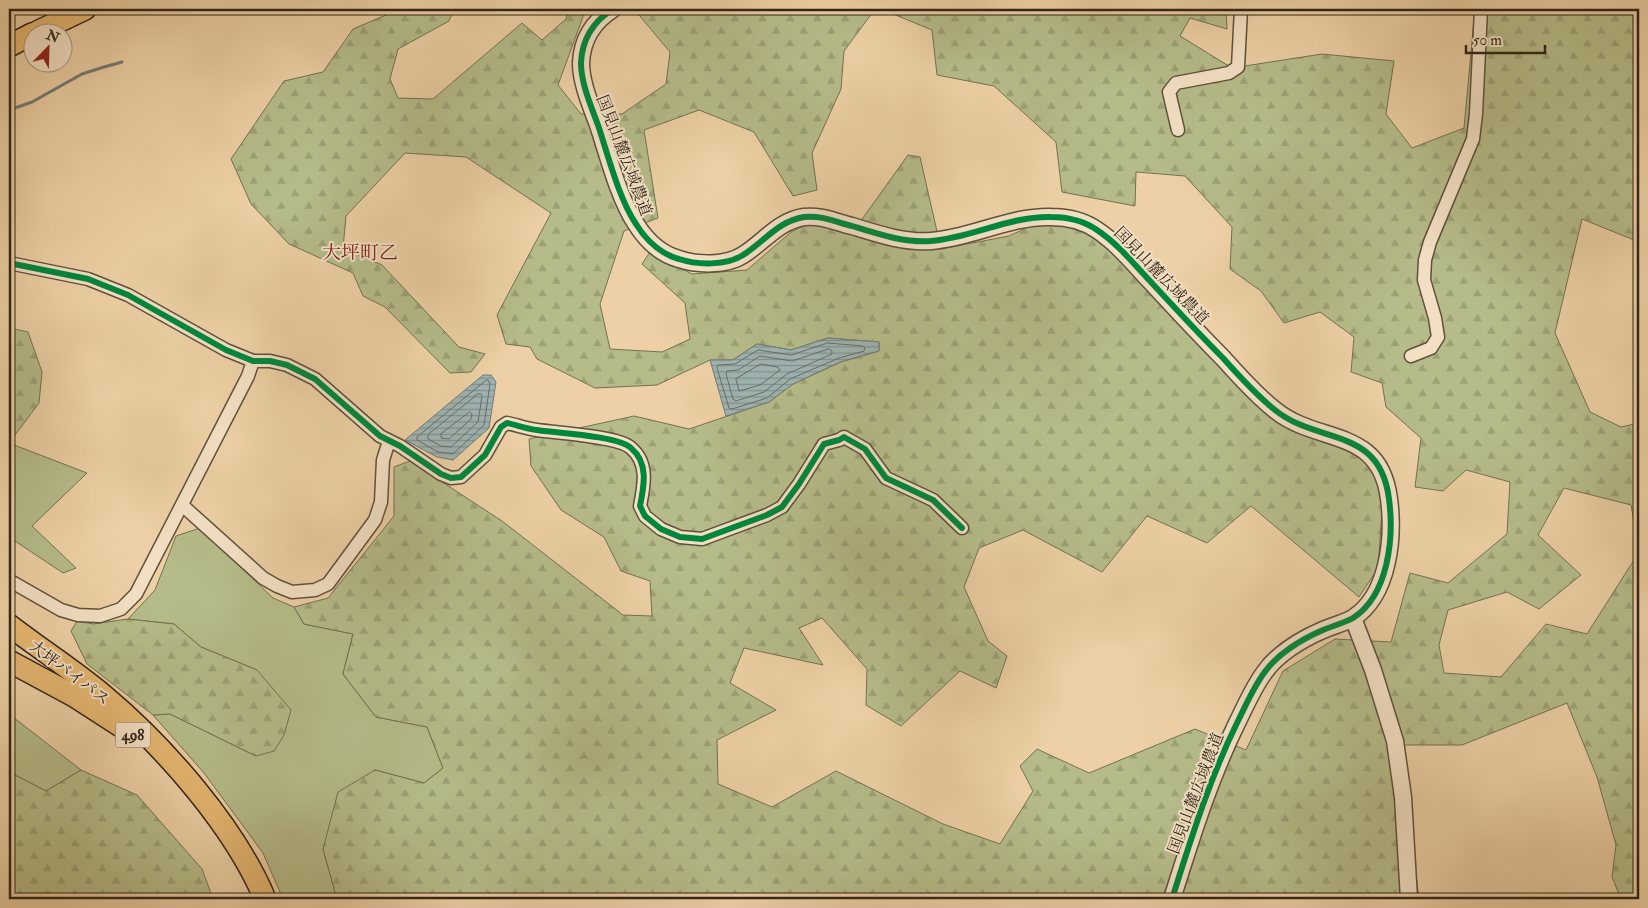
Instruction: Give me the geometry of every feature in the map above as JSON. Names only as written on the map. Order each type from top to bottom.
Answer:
[{"type":"highway","points":[[58,22],[86,9]]},
{"type":"highway","points":[[9,46],[22,39]]},
{"type":"highway","name":"大坪バイパス","points":[[9,625],[128,716],[180,772],[229,833],[248,864],[265,899]]},
{"type":"highway","name":"大坪バイパス","points":[[9,661],[74,696],[127,730],[177,776],[229,833]]},
{"type":"street","name":"国見山麓広域農道","points":[[613,9],[600,17],[591,28],[584,46],[581,65],[588,97],[629,212],[644,236],[657,248],[674,258],[694,263],[718,262],[739,258],[783,223],[802,217],[815,216],[902,241],[931,241],[950,238],[1016,220],[1046,217],[1069,218],[1094,228],[1120,248],[1250,387],[1276,412],[1293,423],[1345,440],[1362,449],[1378,463],[1386,479],[1390,502],[1389,558],[1381,582],[1367,604],[1353,618],[1318,632],[1293,646],[1266,670],[1222,753],[1202,804],[1172,899]]},
{"type":"street","points":[[1178,130],[1169,92],[1176,83],[1229,73],[1238,67],[1241,9]]},
{"type":"street","points":[[1411,356],[1431,348],[1438,337],[1435,318],[1424,280],[1426,260],[1430,242],[1473,139],[1481,9]]},
{"type":"street","points":[[9,263],[88,279],[128,294],[226,350],[253,361],[270,361],[287,365],[315,379],[380,436],[400,446],[441,474],[451,478],[461,477],[485,455],[501,427],[508,423],[535,430],[610,439],[631,447],[641,462],[644,485],[640,506],[645,516],[661,529],[680,537],[702,538],[767,515],[782,507],[824,444],[839,440],[844,436],[865,448],[886,478],[933,500],[962,528]]},
{"type":"street","points":[[9,582],[61,610],[78,615],[100,616],[121,609],[136,594],[248,376],[253,361]]},
{"type":"street","points":[[182,505],[263,578],[292,592],[315,590],[328,584],[375,520],[381,502],[384,460],[389,441]]},
{"type":"street","points":[[1353,618],[1373,670],[1395,741],[1403,797],[1409,899]]},
{"type":"street","points":[[9,638],[97,700],[125,722],[180,772]]},
{"type":"green space","points":[[400,9],[454,9],[449,21],[398,49],[390,79],[398,98],[433,99],[522,23],[542,40],[566,19],[568,9],[591,9],[584,14],[558,85],[581,114],[622,114],[666,84],[670,52],[634,9],[875,9],[844,51],[841,89],[812,153],[817,190],[793,196],[754,132],[699,110],[644,130],[658,218],[624,231],[600,304],[610,349],[662,352],[690,339],[685,303],[642,264],[650,252],[692,274],[747,270],[791,232],[831,213],[860,222],[908,155],[920,157],[941,249],[1009,236],[1050,217],[1086,218],[1243,391],[1357,445],[1384,484],[1378,568],[1359,597],[1251,506],[1207,543],[1147,516],[1102,572],[1023,530],[979,548],[964,587],[988,641],[1007,656],[996,688],[960,671],[901,726],[866,705],[867,669],[822,618],[799,628],[823,665],[744,648],[730,683],[776,710],[717,740],[718,784],[772,807],[836,771],[943,824],[1000,844],[1033,791],[1020,766],[1037,749],[1089,773],[1195,729],[1246,750],[1283,671],[1335,639],[1391,642],[1410,573],[1448,583],[1507,534],[1510,482],[1466,470],[1443,491],[1415,487],[1421,438],[1386,407],[1382,383],[1351,372],[1354,337],[1320,312],[1284,323],[1261,291],[1230,269],[1232,227],[1185,176],[1136,172],[1135,206],[1062,192],[1056,142],[994,86],[937,75],[932,30],[881,9],[1226,9],[1227,29],[1190,18],[1180,36],[1232,68],[1322,54],[1394,61],[1386,114],[1412,148],[1464,128],[1475,9],[1639,9],[1639,242],[1582,219],[1555,333],[1590,412],[1621,427],[1639,423],[1639,552],[1639,899],[1621,899],[1612,877],[1616,845],[1597,777],[1567,703],[1462,745],[1391,745],[1410,828],[1419,899],[337,899],[323,849],[338,792],[375,770],[424,783],[443,768],[427,727],[376,717],[343,674],[353,634],[304,624],[294,607],[328,598],[394,516],[394,467],[410,461],[502,521],[623,615],[652,616],[650,581],[621,571],[604,537],[561,510],[531,466],[529,439],[634,416],[689,429],[769,402],[793,384],[841,362],[879,351],[879,342],[828,338],[791,350],[757,344],[733,360],[710,360],[657,385],[595,388],[537,359],[530,347],[506,344],[497,315],[551,213],[466,157],[405,153],[346,216],[343,248],[382,265],[459,347],[485,354],[471,372],[450,373],[385,307],[363,296],[353,273],[289,244],[251,204],[231,159],[284,81],[323,72],[353,29]],"holes":[[[1564,488],[1631,505],[1639,552],[1587,634],[1546,624],[1501,677],[1444,673],[1439,645],[1448,610],[1507,592],[1539,609],[1581,575],[1538,535]]]},
{"type":"green space","points":[[9,328],[28,332],[42,372],[39,403],[9,443]]},
{"type":"green space","points":[[9,443],[87,473],[32,526],[76,568],[63,573],[9,537]]},
{"type":"green space","points":[[200,528],[273,598],[294,607],[304,624],[353,634],[343,674],[376,717],[427,727],[443,768],[424,783],[375,770],[323,849],[337,899],[283,899],[263,853],[204,773],[153,715],[170,714],[256,756],[257,670],[201,647],[174,624],[128,619],[155,590],[176,536]]},
{"type":"green space","points":[[128,619],[174,624],[201,647],[257,670],[291,710],[284,735],[274,751],[256,756],[170,714],[153,715],[87,664],[71,631],[77,621],[93,624]]},
{"type":"green space","points":[[9,714],[81,770],[46,791],[9,772]]},
{"type":"green space","points":[[81,770],[137,795],[202,869],[213,899],[9,899],[9,772],[46,791]]},
{"type":"water","points":[[828,338],[879,342],[879,351],[840,362],[793,384],[769,402],[726,416],[710,360],[733,360],[757,344],[791,350]]},
{"type":"water","points":[[483,375],[491,375],[496,382],[489,428],[453,460],[437,457],[405,440]]},
{"type":"waterway","points":[[9,110],[32,102],[82,74],[122,62]]},
{"type":"cycle path","points":[[613,9],[600,19],[590,32],[582,54],[581,71],[624,202],[644,236],[666,254],[694,262],[720,263],[736,259],[751,250],[779,227],[804,217],[822,218],[911,241],[946,239],[1005,223],[1035,218],[1057,217],[1075,220],[1087,224],[1105,235],[1119,248],[1248,385],[1275,410],[1292,421],[1345,440],[1360,448],[1373,459],[1383,476],[1389,499],[1391,530],[1382,580],[1375,595],[1365,608],[1353,618],[1315,634],[1290,648],[1269,666],[1260,679],[1249,698],[1218,766],[1201,810],[1172,899]]},
{"type":"cycle path","points":[[9,263],[88,279],[128,295],[226,350],[253,361],[270,361],[287,365],[315,379],[380,436],[400,446],[441,474],[451,478],[461,477],[485,455],[501,427],[507,423],[533,429],[614,441],[631,448],[641,461],[644,483],[640,506],[645,516],[661,529],[680,537],[702,539],[767,515],[782,507],[824,444],[844,437],[865,449],[886,478],[933,500],[962,528]]},
{"type":"district","name":"大坪町乙","points":[[360,252]]}]
